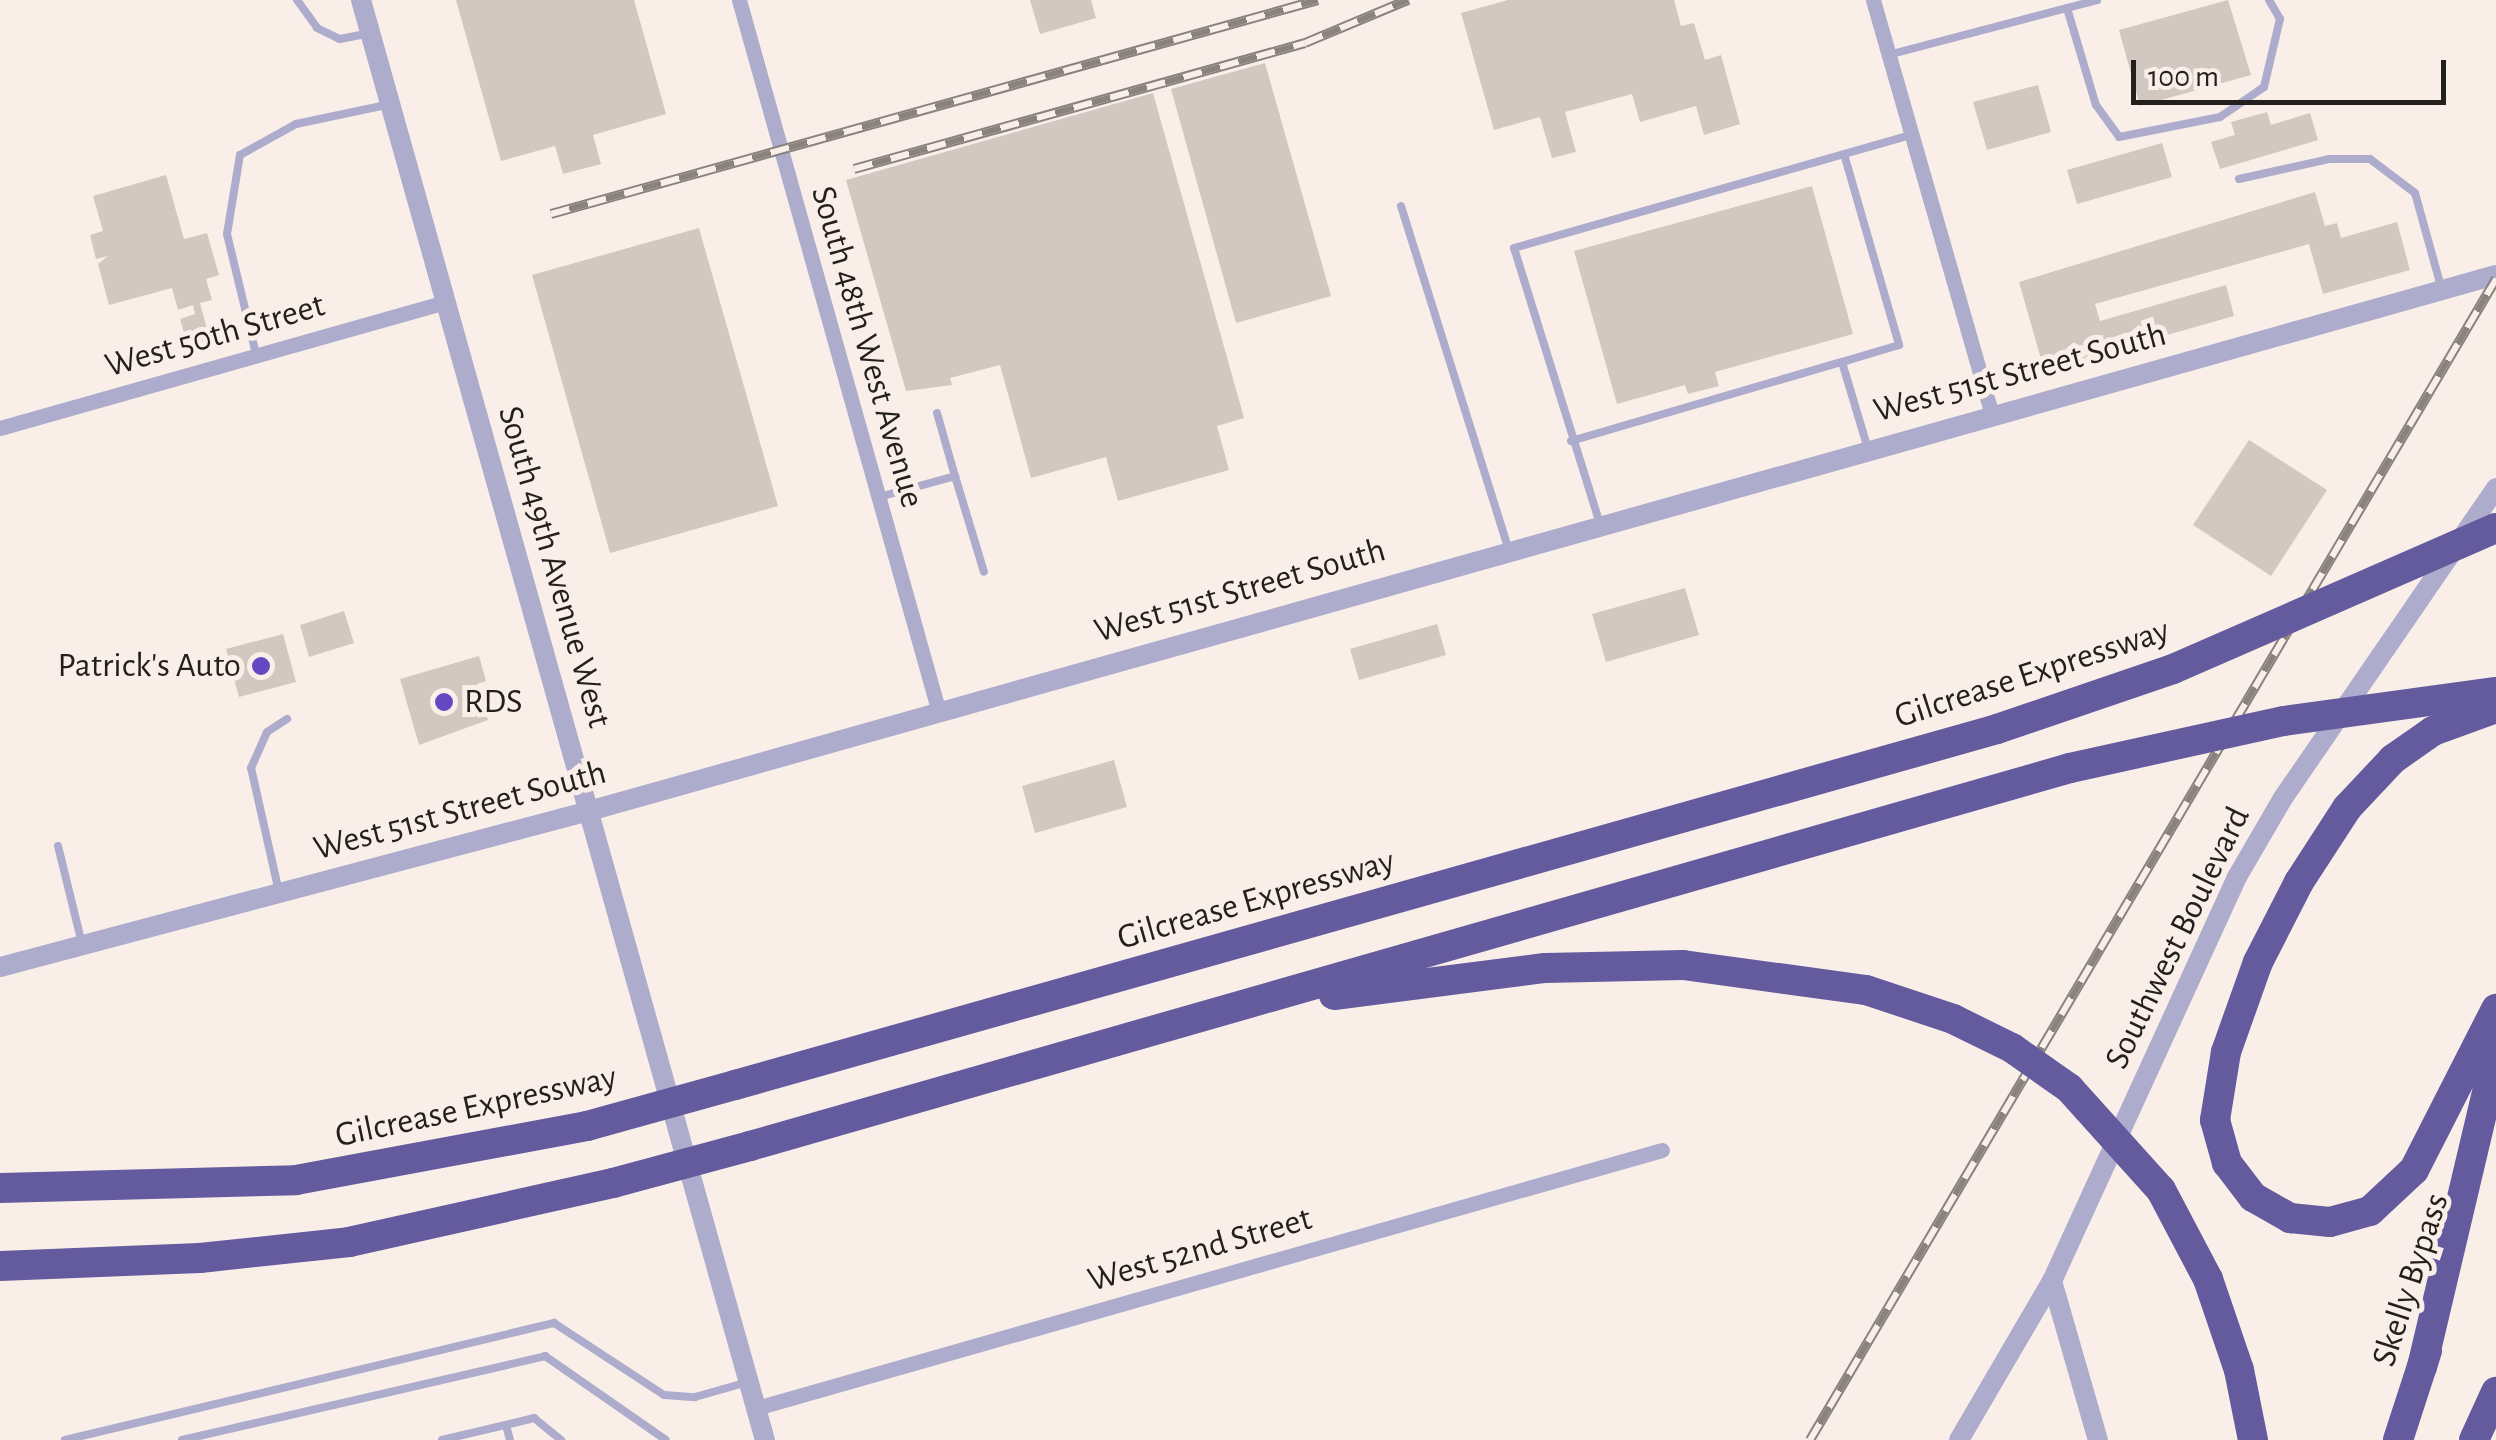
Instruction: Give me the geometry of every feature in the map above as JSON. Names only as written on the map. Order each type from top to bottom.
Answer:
[{"type":"highway","name":"Gilcrease Expressway","points":[[0,1188],[296,1180],[587,1126],[1978,735],[2173,669],[2496,528]]},
{"type":"highway","points":[[0,1266],[200,1258],[348,1242],[613,1184],[2070,768],[2266,724],[2496,692]]},
{"type":"highway","points":[[2496,708],[2433,731],[2380,771],[2298,882],[2240,1008],[2216,1099],[2226,1163],[2253,1197],[2290,1218],[2330,1222],[2370,1210],[2414,1170],[2496,1009]]},
{"type":"highway","points":[[1229,1009],[1616,964],[1771,973],[1866,990],[1952,1019],[2012,1048],[2069,1088],[2162,1190],[2208,1279],[2239,1370],[2253,1440]]},
{"type":"highway","points":[[2422,1367],[2496,1054]]},
{"type":"highway","name":"Skelly Bypass","points":[[2398,1440],[2496,1144]]},
{"type":"highway","points":[[2474,1440],[2496,1392]]},
{"type":"street","name":"South 49th Avenue West","points":[[361,0],[765,1440]]},
{"type":"street","name":"South 48th West Avenue","points":[[739,0],[938,710]]},
{"type":"street","points":[[1876,1],[1910,134],[1992,414]]},
{"type":"street","name":"West 51st Street South","points":[[0,968],[589,811],[2496,275]]},
{"type":"street","name":"West 50th Street","points":[[0,428],[446,302]]},
{"type":"street","name":"Southwest Boulevard","points":[[1958,1440],[2052,1281],[2237,877],[2283,798],[2496,488]]},
{"type":"street","name":"West 52nd Street","points":[[756,1408],[1662,1150]]},
{"type":"street","points":[[2052,1281],[2098,1440]]},
{"type":"lane","points":[[296,0],[318,28],[340,39],[370,33]]},
{"type":"lane","points":[[1888,55],[2097,0]]},
{"type":"lane","points":[[2066,8],[2096,105],[2119,137],[2220,117],[2264,87],[2280,19],[2269,0]]},
{"type":"lane","points":[[257,355],[227,234],[240,155],[296,124],[390,104]]},
{"type":"lane","points":[[1600,524],[1514,248],[1910,134]]},
{"type":"lane","points":[[1571,441],[1898,345],[1844,154]]},
{"type":"lane","points":[[2239,179],[2329,160],[2370,159],[2415,194],[2442,291]]},
{"type":"lane","points":[[1400,206],[1509,550]]},
{"type":"lane","points":[[1842,362],[1868,449]]},
{"type":"lane","points":[[937,413],[984,572]]},
{"type":"lane","points":[[879,497],[955,476]]},
{"type":"lane","points":[[279,892],[251,768],[267,732],[287,719]]},
{"type":"lane","points":[[58,846],[82,944]]},
{"type":"lane","points":[[65,1440],[554,1323],[664,1395],[695,1397],[748,1382]]},
{"type":"lane","points":[[182,1440],[545,1356],[666,1440]]},
{"type":"lane","points":[[442,1440],[534,1418],[561,1440]]},
{"type":"lane","points":[[506,1425],[510,1440]]},
{"type":"building","points":[[456,0],[634,0],[666,114],[593,135],[601,164],[563,174],[555,146],[501,161]]},
{"type":"building","points":[[1030,0],[1091,0],[1096,18],[1040,34]]},
{"type":"building","points":[[1508,0],[1674,0],[1681,26],[1694,23],[1705,60],[1721,55],[1740,124],[1704,135],[1696,106],[1640,122],[1632,94],[1565,112],[1576,152],[1552,158],[1540,117],[1494,130],[1461,13]]},
{"type":"building","points":[[2228,0],[2251,75],[2140,106],[2119,30]]},
{"type":"building","points":[[1265,63],[1331,296],[1236,323],[1171,89]]},
{"type":"building","points":[[2038,85],[2051,132],[1987,150],[1973,102]]},
{"type":"building","points":[[1153,93],[1244,418],[1217,426],[1229,470],[1118,501],[1106,457],[1031,478],[1000,365],[950,378],[952,385],[906,391],[846,180]]},
{"type":"building","points":[[2267,112],[2271,125],[2310,113],[2318,140],[2220,169],[2211,142],[2235,135],[2231,122]]},
{"type":"building","points":[[2162,143],[2172,177],[2077,204],[2067,170]]},
{"type":"building","points":[[166,175],[184,239],[207,233],[219,275],[206,279],[212,300],[200,303],[210,340],[188,346],[180,319],[195,314],[193,305],[178,310],[172,288],[109,305],[98,264],[108,256],[96,259],[90,235],[103,231],[93,196]]},
{"type":"building","points":[[1812,186],[1853,334],[1715,372],[1719,386],[1688,394],[1685,385],[1617,404],[1574,251]]},
{"type":"building","points":[[2315,192],[2325,226],[2337,223],[2341,238],[2397,222],[2410,270],[2323,294],[2309,244],[2095,304],[2100,321],[2226,285],[2234,316],[2044,370],[2019,282]]},
{"type":"building","points":[[699,228],[778,506],[610,553],[532,275]]},
{"type":"building","points":[[2249,440],[2327,490],[2271,576],[2193,525]]},
{"type":"building","points":[[1685,588],[1699,635],[1606,662],[1592,614]]},
{"type":"building","points":[[344,611],[354,643],[309,657],[300,625]]},
{"type":"building","points":[[1437,624],[1446,655],[1359,680],[1350,649]]},
{"type":"building","name":"Patrick's Auto","points":[[283,634],[296,682],[239,697],[226,649]]},
{"type":"building","name":"RDS","points":[[479,656],[486,681],[477,684],[488,720],[419,745],[400,679]]},
{"type":"building","points":[[1114,760],[1127,807],[1035,833],[1022,786]]},
{"type":"railway","points":[[551,214],[1318,0]]},
{"type":"railway","points":[[854,169],[1305,43],[1408,0]]},
{"type":"railway","points":[[1810,1440],[2496,279]]},
{"type":"place","name":"Patrick's Auto","points":[[261,666]]},
{"type":"place","name":"RDS","points":[[444,702]]}]
